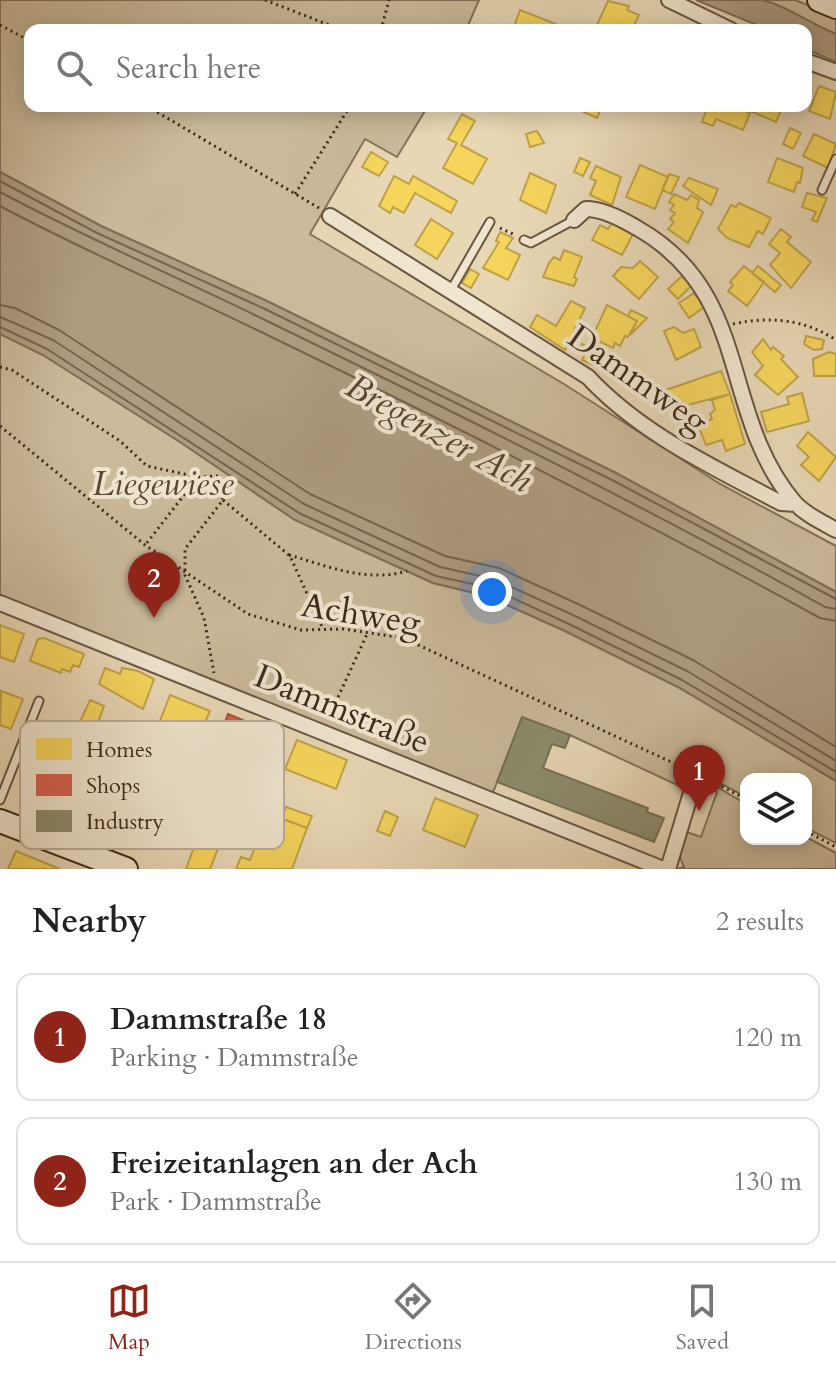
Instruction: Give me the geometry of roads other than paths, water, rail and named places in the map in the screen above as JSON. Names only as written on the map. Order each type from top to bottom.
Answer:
[{"type":"main road","points":[[819,0],[836,7]]},
{"type":"main road","points":[[0,821],[20,829]]},
{"type":"main road","points":[[74,849],[126,869]]},
{"type":"street","points":[[669,0],[719,24]]},
{"type":"street","points":[[812,63],[836,72]]},
{"type":"street","points":[[574,220],[580,211],[593,209],[659,240],[692,272],[708,296],[722,328],[759,445],[796,504],[836,530]]},
{"type":"street","name":"Dammweg","points":[[330,216],[588,377],[615,406],[700,460],[781,503],[796,504]]},
{"type":"street","name":"Dammstraße","points":[[0,603],[665,869],[697,773]]},
{"type":"lane","points":[[822,190],[836,159]]},
{"type":"lane","points":[[524,240],[531,243],[574,220]]},
{"type":"lane","points":[[449,292],[490,222]]},
{"type":"lane","points":[[31,721],[39,701]]},
{"type":"lane","points":[[0,800],[20,749]]},
{"type":"water","points":[[696,0],[761,0],[779,6],[836,34],[836,62],[812,52],[812,24],[754,24]]},
{"type":"water","name":"Bregenzer Ach","points":[[0,172],[101,226],[269,302],[616,473],[836,592],[836,781],[678,687],[565,631],[487,596],[433,583],[295,520],[43,355],[0,334]]},
{"type":"place","name":"Freizeitanlagen an der Ach","points":[[154,618]]},
{"type":"place","name":"Dammstraße 18","points":[[699,811]]},
{"type":"park label","name":"Liegewiese","points":[[163,484]]}]
